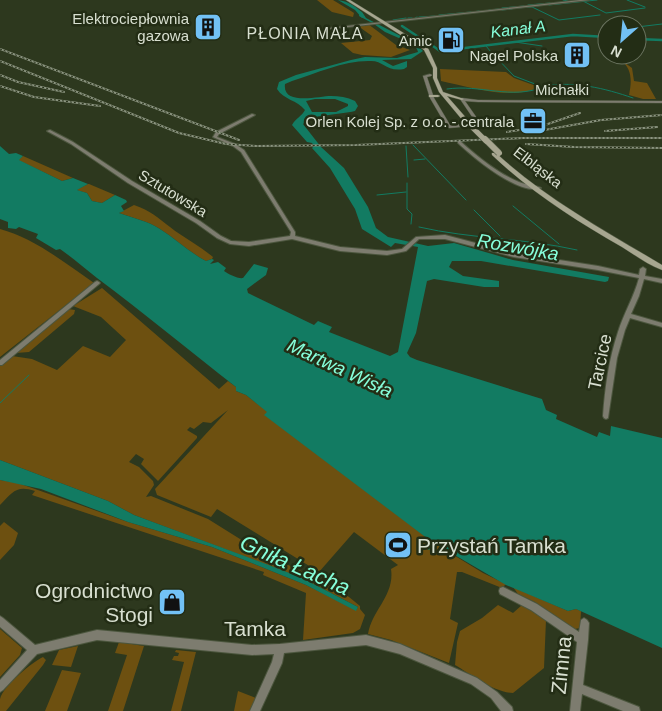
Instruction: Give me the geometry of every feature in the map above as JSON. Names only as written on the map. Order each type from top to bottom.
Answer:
[{"type":"main road","name":"Elbląska","points":[[348,0],[423,46],[432,61],[436,83],[442,96]]},
{"type":"main road","name":"Elbląska","points":[[432,61],[428,76],[442,96],[496,154],[536,188],[662,268]]},
{"type":"main road","points":[[431,96],[451,96],[462,99]]},
{"type":"main road","name":"Elbląska","points":[[536,188],[662,263]]},
{"type":"street","points":[[330,28],[588,0]]},
{"type":"street","name":"Elbląska","points":[[428,76],[431,96],[449,127],[472,125],[477,121],[462,99]]},
{"type":"street","name":"Michałki","points":[[462,99],[478,101],[662,102]]},
{"type":"street","points":[[253,115],[215,136],[242,151],[294,232],[292,237]]},
{"type":"street","name":"Sztutowska","points":[[49,132],[72,143],[130,182],[230,242],[249,244],[292,237],[340,249],[389,253],[409,247],[415,239],[445,237],[514,255],[660,280]]},
{"type":"street","name":"Elbląska","points":[[459,142],[499,173],[525,187],[536,188]]},
{"type":"street","points":[[643,269],[646,268],[649,260]]},
{"type":"street","name":"Sztutowska","points":[[628,274],[643,269]]},
{"type":"street","name":"Tarcice","points":[[606,416],[612,365],[627,315],[642,277],[643,269]]},
{"type":"street","points":[[0,363],[97,283]]},
{"type":"street","name":"Tarcice","points":[[627,315],[662,325]]},
{"type":"street","points":[[503,591],[534,607],[583,640]]},
{"type":"street","points":[[0,621],[34,650],[0,687]]},
{"type":"street","name":"Zimna","points":[[576,711],[584,623]]},
{"type":"street","name":"Tamka","points":[[34,650],[96,635],[220,648],[280,649],[364,640],[384,644],[474,681],[494,695],[507,709]]},
{"type":"street","points":[[255,711],[277,663],[280,649]]},
{"type":"street","points":[[578,688],[635,711]]},
{"type":"shaded area","points":[[317,0],[333,0],[354,13],[353,17],[332,12]]},
{"type":"shaded area","points":[[368,24],[396,45],[410,50],[391,57],[362,55],[353,53],[341,43],[370,40],[372,36],[358,26]]},
{"type":"shaded area","points":[[626,65],[632,68],[634,81],[647,83],[656,99],[643,99],[629,95],[631,85]]},
{"type":"shaded area","points":[[440,69],[506,72],[514,78],[539,87],[517,93],[477,89],[441,81]]},
{"type":"shaded area","points":[[23,156],[73,178],[62,181],[18,160]]},
{"type":"shaded area","points":[[88,184],[115,195],[102,203],[92,201],[87,193],[76,190]]},
{"type":"shaded area","points":[[134,205],[153,214],[208,253],[213,257],[212,259],[206,261],[155,226],[119,213]]},
{"type":"shaded area","points":[[0,229],[25,238],[60,259],[94,283],[0,357]]},
{"type":"shaded area","points":[[102,288],[219,389],[228,381],[236,387],[236,391],[246,395],[268,412],[265,415],[429,539],[424,546],[434,543],[483,573],[506,584],[502,588],[462,572],[457,572],[450,619],[458,623],[449,663],[391,640],[368,634],[370,625],[390,587],[391,569],[398,565],[354,532],[319,572],[217,509],[211,517],[157,495],[155,489],[228,410],[211,423],[203,422],[194,429],[190,427],[187,430],[197,436],[197,438],[158,481],[141,464],[144,459],[136,454],[129,462],[139,467],[153,481],[154,485],[146,497],[151,496],[208,519],[264,554],[319,579],[349,597],[360,606],[365,615],[360,629],[353,633],[303,640],[306,593],[263,575],[264,572],[32,495],[35,491],[29,489],[15,491],[0,505],[0,480],[18,483],[128,522],[212,547],[306,585],[356,610],[358,607],[302,578],[134,515],[108,501],[0,460],[0,365],[12,356],[32,359],[57,370],[83,346],[110,357],[126,340],[101,317],[73,306]]},
{"type":"shaded area","points":[[68,309],[75,310],[74,314],[29,352],[16,353]]},
{"type":"shaded area","points":[[4,522],[18,533],[14,545],[0,560],[0,526]]},
{"type":"shaded area","points":[[513,587],[568,611],[576,609],[581,611],[580,628],[575,629],[535,602],[518,594]]},
{"type":"shaded area","points":[[498,605],[513,613],[522,605],[546,620],[544,668],[513,693],[498,690],[455,665],[460,631],[482,618]]},
{"type":"shaded area","points":[[0,629],[22,648],[20,655],[0,677]]},
{"type":"shaded area","points":[[119,642],[144,646],[123,711],[108,711],[127,655],[115,653]]},
{"type":"shaded area","points":[[78,646],[71,667],[52,665],[59,650]]},
{"type":"shaded area","points":[[176,650],[196,652],[181,711],[171,711],[184,662],[172,660],[174,656],[178,656],[179,653],[175,652]]},
{"type":"shaded area","points":[[43,657],[46,660],[43,665],[6,711],[0,711],[0,699],[6,688],[25,669]]},
{"type":"shaded area","points":[[62,670],[81,673],[67,711],[45,711]]},
{"type":"shaded area","points":[[238,691],[256,698],[250,711],[234,711]]},
{"type":"water","name":"Martwa Wisła","points":[[355,8],[362,12],[366,18],[416,44],[423,51],[411,59],[382,60],[393,66],[407,61],[407,67],[404,69],[389,68],[375,61],[361,61],[331,68],[285,84],[289,95],[295,97],[337,96],[355,101],[358,106],[355,111],[313,118],[303,124],[321,147],[344,168],[368,207],[376,228],[388,237],[428,246],[454,243],[513,260],[609,277],[608,281],[605,282],[481,261],[452,261],[449,267],[463,276],[499,281],[499,287],[484,287],[434,279],[427,281],[416,333],[407,353],[410,357],[417,360],[542,399],[546,410],[557,415],[556,419],[597,437],[599,432],[610,436],[611,426],[662,438],[662,648],[576,609],[568,611],[506,585],[434,543],[429,550],[424,547],[428,539],[264,415],[267,412],[246,395],[236,391],[236,387],[150,318],[60,249],[56,250],[36,238],[38,234],[19,227],[16,229],[8,228],[8,222],[0,219],[0,146],[9,154],[16,153],[23,156],[19,160],[62,181],[73,178],[88,184],[77,190],[87,193],[92,201],[102,203],[115,195],[126,200],[127,202],[121,206],[124,211],[119,213],[155,226],[206,261],[214,260],[210,264],[218,262],[226,268],[224,271],[230,275],[243,278],[254,264],[268,268],[266,275],[247,289],[248,293],[314,325],[318,321],[332,327],[329,332],[390,356],[398,352],[418,247],[395,243],[391,247],[362,229],[355,209],[330,168],[312,148],[314,146],[312,143],[307,142],[292,125],[305,110],[283,96],[277,89],[279,82],[296,75],[351,60],[365,57],[397,58],[418,52],[408,42],[385,32],[359,16],[360,12]],"holes":[[[335,99],[348,104],[348,106],[336,112],[312,112],[306,101]]]},
{"type":"water","name":"Gniła Łacha","points":[[0,460],[108,501],[134,515],[302,578],[358,607],[356,611],[306,585],[212,547],[128,522],[41,489],[0,480]]},
{"type":"waterway","points":[[340,0],[357,9],[363,17]]},
{"type":"waterway","points":[[563,0],[568,1]]},
{"type":"waterway","points":[[584,1],[597,0]]},
{"type":"waterway","points":[[627,0],[645,7]]},
{"type":"waterway","points":[[549,5],[584,1]]},
{"type":"waterway","points":[[584,1],[606,13],[645,8]]},
{"type":"waterway","points":[[553,3],[563,2]]},
{"type":"waterway","points":[[528,5],[550,3]]},
{"type":"waterway","points":[[537,6],[545,5]]},
{"type":"waterway","points":[[502,8],[524,6]]},
{"type":"waterway","points":[[515,8],[532,7],[559,20],[597,15]]},
{"type":"waterway","points":[[489,10],[499,9]]},
{"type":"waterway","points":[[502,10],[512,9]]},
{"type":"waterway","points":[[473,12],[479,11]]},
{"type":"waterway","points":[[439,15],[471,12]]},
{"type":"waterway","points":[[419,17],[435,16]]},
{"type":"waterway","points":[[393,20],[406,18]]},
{"type":"waterway","points":[[647,26],[662,24]]},
{"type":"waterway","name":"Kanał A","points":[[402,26],[420,38]]},
{"type":"waterway","name":"Kanał A","points":[[433,46],[440,51],[573,35],[597,36]]},
{"type":"waterway","name":"Kanał A","points":[[647,39],[662,40]]},
{"type":"waterway","name":"Kanał A","points":[[515,42],[542,46]]},
{"type":"waterway","name":"Kanał A","points":[[486,46],[491,52]]},
{"type":"waterway","points":[[447,89],[471,88],[519,92],[543,87],[514,76],[493,54]]},
{"type":"waterway","points":[[544,86],[567,84],[589,86],[633,98]]},
{"type":"waterway","points":[[413,145],[466,200]]},
{"type":"waterway","points":[[406,146],[408,177]]},
{"type":"waterway","points":[[414,160],[425,159]]},
{"type":"waterway","points":[[407,183],[407,209],[412,214],[411,224]]},
{"type":"waterway","points":[[377,195],[406,192]]},
{"type":"waterway","name":"Rozwójka","points":[[513,206],[559,244]]},
{"type":"waterway","name":"Rozwójka","points":[[474,210],[500,236]]},
{"type":"waterway","name":"Rozwójka","points":[[419,227],[577,250]]},
{"type":"waterway","points":[[0,403],[29,375]]},
{"type":"railway","points":[[0,49],[239,140]]},
{"type":"railway","points":[[0,61],[179,133],[226,144],[256,146],[356,145],[523,138],[662,138]]},
{"type":"railway","points":[[0,75],[18,82],[64,92]]},
{"type":"railway","points":[[0,86],[34,97],[100,106]]},
{"type":"railway","points":[[507,132],[539,127],[580,113]]},
{"type":"railway","points":[[533,132],[601,120],[662,115]]},
{"type":"railway","points":[[605,131],[657,127]]},
{"type":"railway","points":[[526,144],[574,147],[662,148]]},
{"type":"place","name":"Elektrociepłownia gazowa","points":[[208,27]]},
{"type":"place","name":"Amic","points":[[451,40]]},
{"type":"place","name":"Nagel Polska","points":[[577,55]]},
{"type":"place","name":"Orlen Kolej Sp. z o.o. - centrala","points":[[533,121]]},
{"type":"place","name":"Przystań Tamka","points":[[398,545]]},
{"type":"place","name":"Ogrodnictwo Stogi","points":[[172,602]]},
{"type":"district","name":"PŁONIA MAŁA","points":[[305,33]]}]
